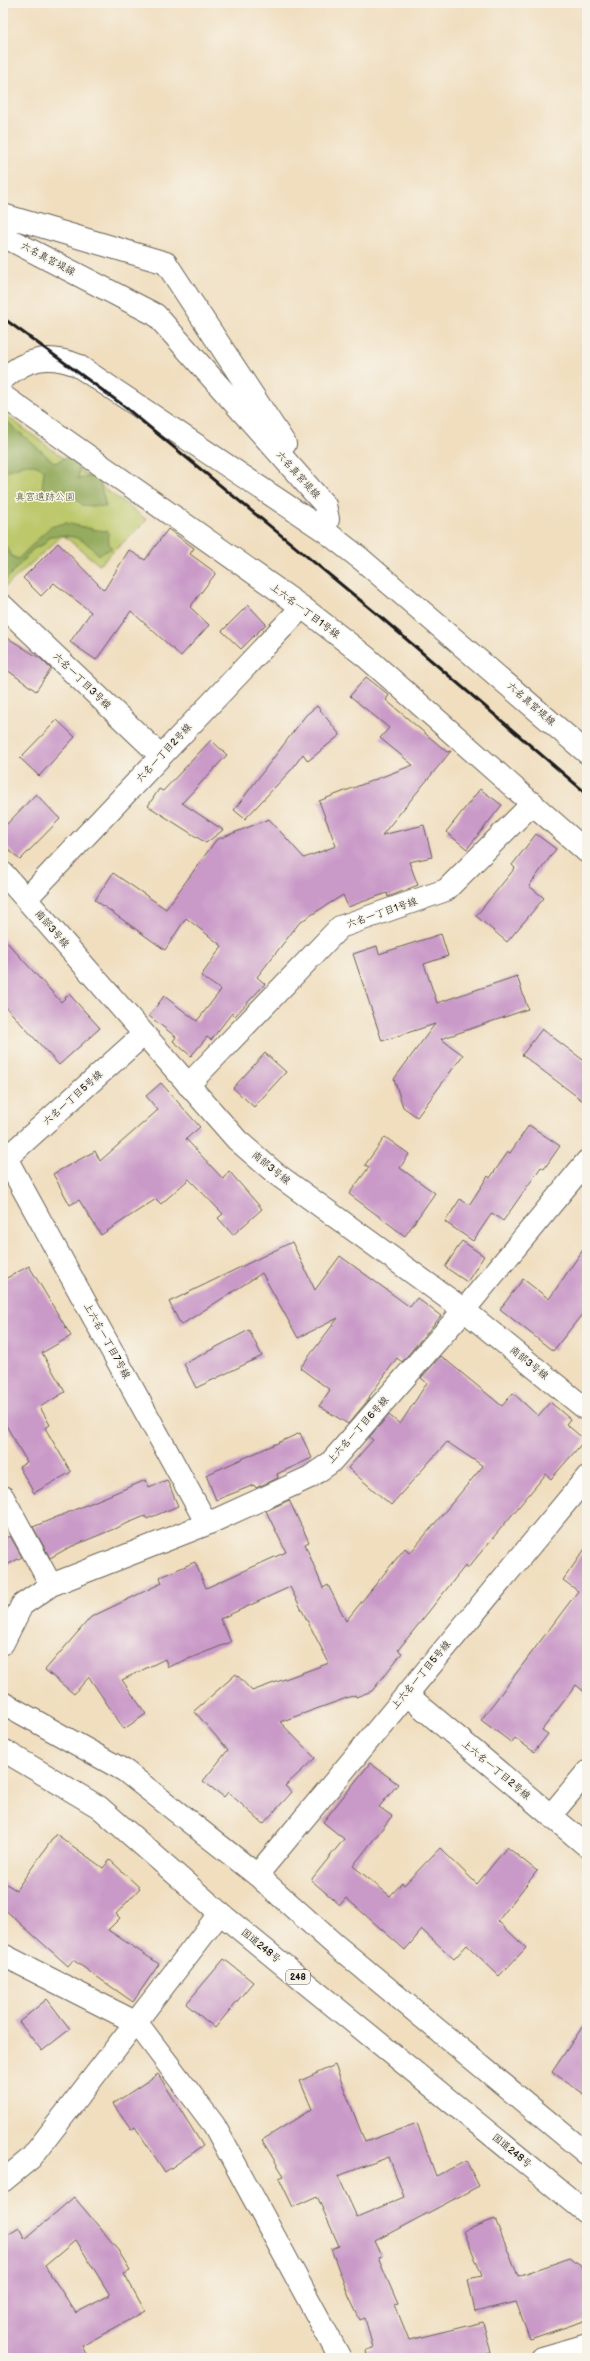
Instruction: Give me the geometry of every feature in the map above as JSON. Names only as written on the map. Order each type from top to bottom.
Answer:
[{"type":"main road","points":[[3,215],[166,263],[325,505]]},
{"type":"main road","name":"六名真宮堤線","points":[[3,236],[156,315],[325,505],[328,519],[325,531],[361,558],[587,753]]},
{"type":"main road","points":[[3,379],[15,368],[43,358],[60,358],[77,365],[325,531]]},
{"type":"main road","name":"上六名一丁目1号線","points":[[3,396],[302,608],[366,656],[587,852]]},
{"type":"main road","name":"六名一丁目3号線","points":[[3,606],[161,756]]},
{"type":"main road","name":"六名一丁目2号線","points":[[26,899],[302,608]]},
{"type":"main road","name":"六名一丁目1号線","points":[[188,1085],[340,927],[446,890],[533,803]]},
{"type":"main road","name":"南部3号線","points":[[3,874],[143,1035],[237,1140],[275,1173],[464,1310],[587,1410]]},
{"type":"main road","name":"六名一丁目5号線","points":[[5,1160],[143,1035]]},
{"type":"main road","name":"上六名一丁目7号線","points":[[5,1160],[207,1524]]},
{"type":"main road","name":"上六名一丁目6号線","points":[[3,1643],[22,1605],[51,1585],[207,1524],[310,1477],[330,1463],[464,1310],[587,1161]]},
{"type":"main road","name":"上六名一丁目5号線","points":[[256,1876],[587,1477]]},
{"type":"main road","points":[[3,1497],[51,1585]]},
{"type":"main road","name":"上六名一丁目2号線","points":[[406,1694],[587,1846]]},
{"type":"main road","points":[[3,1703],[125,1771],[256,1876],[339,1948],[587,2154]]},
{"type":"main road","name":"国道248号","points":[[3,1750],[99,1807],[220,1913],[587,2213]]},
{"type":"main road","points":[[551,1815],[587,1772]]},
{"type":"main road","points":[[3,2181],[31,2158],[137,2023],[220,1913]]},
{"type":"main road","points":[[3,1956],[137,2023],[214,2126],[340,2358]]},
{"type":"main road","points":[[542,2358],[587,2345]]},
{"type":"green space","name":"真宮遺跡公園","points":[[3,413],[147,520],[99,565],[63,535],[5,587],[3,586]]},
{"type":"green space","points":[[3,418],[55,463],[69,456],[79,463],[78,479],[98,475],[106,507],[82,505],[67,490],[56,495],[42,489],[44,470],[32,464],[3,471]]},
{"type":"green space","points":[[65,523],[108,531],[109,544],[112,548],[99,555],[82,540],[77,538],[49,536],[46,543],[33,549],[5,581],[3,580],[3,547],[7,547],[11,556],[18,559],[50,527]]},
{"type":"building","points":[[168,529],[194,548],[190,554],[216,573],[190,607],[209,625],[181,656],[131,611],[96,660],[70,642],[91,612],[54,583],[41,596],[23,578],[58,543],[104,590],[129,550],[145,560]]},
{"type":"building","points":[[248,605],[266,624],[241,649],[222,631]]},
{"type":"building","points":[[3,635],[41,659],[51,669],[36,691],[3,667]]},
{"type":"building","points":[[366,677],[389,695],[386,700],[447,752],[451,751],[382,835],[424,825],[432,857],[409,862],[418,885],[388,897],[387,893],[348,907],[343,895],[300,922],[257,977],[265,984],[235,1016],[232,1013],[211,1040],[207,1037],[191,1056],[173,1041],[176,1037],[149,1016],[164,996],[197,1021],[221,990],[201,976],[222,946],[186,918],[165,950],[95,900],[113,873],[166,909],[216,840],[269,819],[304,858],[336,846],[319,801],[413,765],[380,738],[389,728],[350,696]]},
{"type":"building","points":[[317,706],[340,735],[308,761],[303,754],[292,769],[245,819],[234,810],[306,715]]},
{"type":"building","points":[[57,720],[75,737],[39,776],[20,758]]},
{"type":"building","points":[[211,740],[227,755],[182,803],[223,830],[206,843],[148,806],[159,789],[163,791]]},
{"type":"building","points":[[480,789],[502,805],[467,849],[446,832]]},
{"type":"building","points":[[36,794],[60,819],[20,860],[3,844],[3,828]]},
{"type":"building","points":[[536,834],[556,849],[529,886],[544,898],[507,942],[476,916],[515,868],[512,865]]},
{"type":"building","points":[[441,934],[448,956],[424,964],[437,1003],[517,976],[528,1009],[441,1039],[463,1055],[417,1117],[403,1107],[394,1079],[435,1024],[382,1041],[353,954],[377,946],[379,954]]},
{"type":"building","points":[[3,938],[61,1002],[69,994],[100,1028],[59,1065],[3,1004]]},
{"type":"building","points":[[542,1029],[587,1063],[587,1104],[522,1055]]},
{"type":"building","points":[[265,1053],[286,1072],[254,1107],[233,1088]]},
{"type":"building","points":[[161,1083],[200,1127],[186,1139],[223,1179],[229,1171],[262,1209],[233,1235],[218,1218],[223,1214],[189,1179],[161,1204],[156,1199],[101,1235],[79,1200],[70,1205],[53,1174],[95,1151],[100,1161],[158,1110],[146,1096]]},
{"type":"building","points":[[529,1125],[560,1146],[544,1169],[541,1167],[503,1221],[492,1213],[473,1241],[445,1222],[460,1199],[469,1205],[488,1176],[490,1178],[508,1152],[510,1153]]},
{"type":"building","points":[[385,1137],[409,1154],[400,1168],[435,1193],[405,1236],[349,1194],[369,1167],[365,1165]]},
{"type":"building","points":[[462,1241],[484,1256],[467,1282],[445,1267]]},
{"type":"building","points":[[292,1242],[315,1290],[340,1256],[410,1307],[417,1298],[441,1316],[402,1362],[397,1358],[369,1397],[370,1398],[348,1424],[319,1406],[330,1390],[300,1368],[338,1318],[298,1338],[262,1273],[181,1325],[169,1302]]},
{"type":"building","points":[[587,1244],[587,1308],[553,1351],[500,1309],[523,1279],[549,1299]]},
{"type":"building","points":[[29,1266],[71,1336],[42,1353],[65,1392],[40,1407],[50,1425],[45,1428],[71,1472],[34,1493],[19,1467],[27,1462],[3,1420],[3,1280]]},
{"type":"building","points":[[249,1330],[262,1356],[196,1388],[184,1364]]},
{"type":"building","points":[[441,1356],[502,1406],[513,1393],[538,1416],[550,1402],[570,1419],[566,1424],[585,1440],[551,1479],[546,1474],[467,1569],[465,1566],[398,1650],[402,1653],[372,1691],[356,1697],[355,1695],[280,1722],[315,1758],[285,1786],[292,1792],[263,1824],[228,1792],[224,1797],[203,1781],[228,1750],[194,1711],[236,1674],[252,1691],[329,1663],[290,1587],[220,1619],[231,1642],[168,1667],[165,1659],[122,1680],[146,1714],[124,1729],[89,1677],[74,1694],[45,1670],[91,1617],[162,1583],[160,1577],[195,1562],[206,1588],[286,1552],[266,1511],[289,1500],[309,1542],[305,1544],[323,1588],[328,1585],[346,1621],[405,1548],[410,1553],[483,1466],[447,1442],[391,1505],[348,1468],[373,1440],[369,1437],[389,1415],[400,1424],[427,1383],[421,1378]]},
{"type":"building","points":[[300,1433],[312,1458],[277,1474],[278,1478],[256,1488],[254,1485],[216,1500],[206,1475]]},
{"type":"building","points":[[146,1480],[149,1487],[167,1480],[178,1506],[147,1519],[145,1516],[68,1548],[50,1558],[33,1527]]},
{"type":"building","points":[[10,1536],[22,1557],[3,1567],[3,1539]]},
{"type":"building","points":[[587,1546],[587,1694],[576,1685],[542,1730],[548,1734],[534,1752],[515,1738],[512,1743],[481,1720],[578,1591],[563,1580]]},
{"type":"building","points":[[370,1763],[398,1784],[379,1807],[392,1816],[353,1866],[390,1896],[402,1883],[404,1885],[440,1848],[477,1884],[507,1847],[537,1871],[498,1921],[526,1948],[499,1976],[467,1945],[454,1959],[422,1930],[405,1950],[346,1898],[340,1905],[311,1880],[344,1839],[323,1822]]},
{"type":"building","points":[[56,1834],[103,1868],[110,1860],[140,1888],[116,1914],[120,1918],[108,1930],[159,1964],[133,2002],[73,1960],[68,1966],[3,1908],[3,1882],[16,1890]]},
{"type":"building","points":[[224,1959],[253,1982],[215,2028],[186,2004]]},
{"type":"building","points":[[47,1999],[70,2029],[42,2051],[19,2022]]},
{"type":"building","points":[[587,2020],[587,2096],[552,2072]]},
{"type":"building","points":[[335,2065],[365,2142],[417,2123],[436,2176],[466,2161],[479,2186],[375,2241],[382,2256],[378,2258],[398,2304],[395,2305],[409,2340],[483,2322],[491,2353],[470,2358],[367,2358],[366,2350],[373,2348],[365,2318],[360,2320],[349,2297],[331,2249],[339,2246],[317,2196],[293,2207],[279,2178],[284,2176],[262,2140],[312,2109],[300,2081]],"holes":[[[389,2157],[404,2197],[357,2217],[338,2176]]]},
{"type":"building","points":[[158,2074],[203,2146],[165,2172],[135,2127],[131,2130],[113,2104]]},
{"type":"building","points":[[74,2197],[116,2247],[130,2270],[124,2273],[145,2311],[82,2346],[88,2358],[3,2358],[3,2238],[19,2228],[25,2239]],"holes":[[[76,2240],[110,2295],[76,2313],[45,2266]]]},
{"type":"building","points":[[495,2219],[518,2276],[570,2258],[587,2271],[587,2320],[530,2339],[516,2302],[475,2312],[468,2279],[482,2276],[464,2231]]},
{"type":"railway","points":[[3,318],[120,403],[377,614],[587,794]]}]
